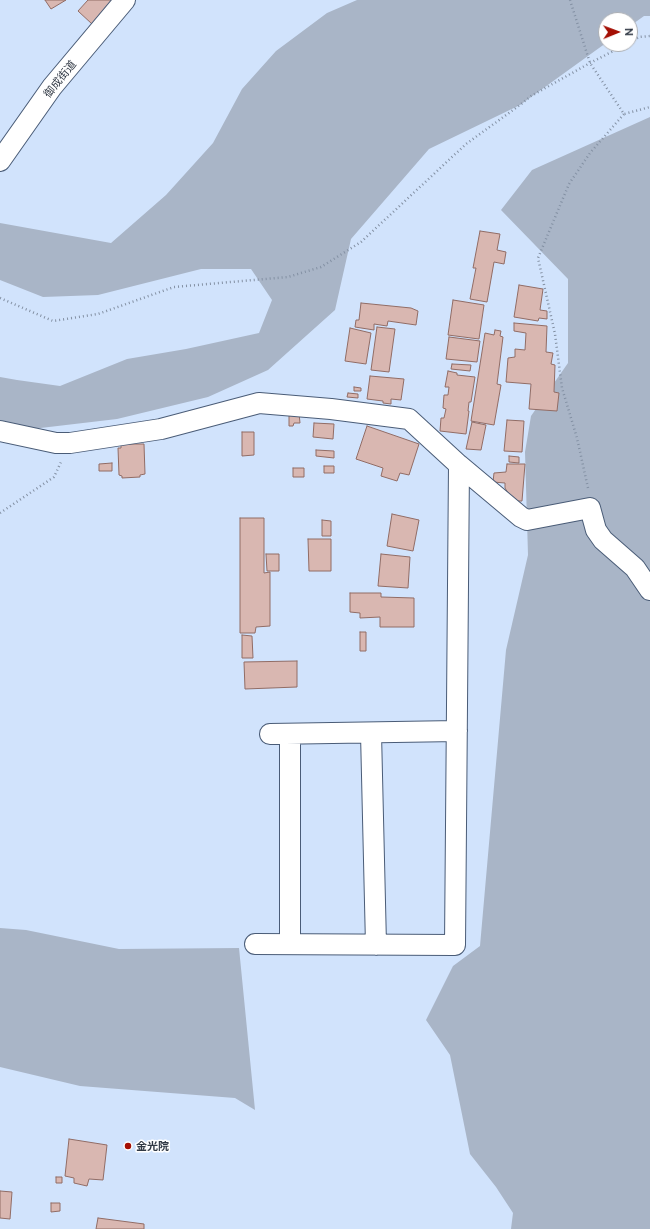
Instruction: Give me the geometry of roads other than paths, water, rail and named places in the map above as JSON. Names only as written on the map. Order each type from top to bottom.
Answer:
[{"type":"street","name":"御成街道","points":[[0,161],[52,87],[125,0]]},
{"type":"street","points":[[0,431],[56,443],[70,443],[161,429],[259,403],[331,409],[410,419],[459,465],[521,518],[527,520],[590,508],[596,530],[603,540],[635,568],[650,590]]},
{"type":"street","points":[[255,944],[454,945],[459,465]]},
{"type":"street","points":[[270,734],[457,731]]},
{"type":"street","points":[[371,733],[376,945]]},
{"type":"street","points":[[290,734],[290,944]]},
{"type":"place","name":"金光院","points":[[128,1146]]}]
